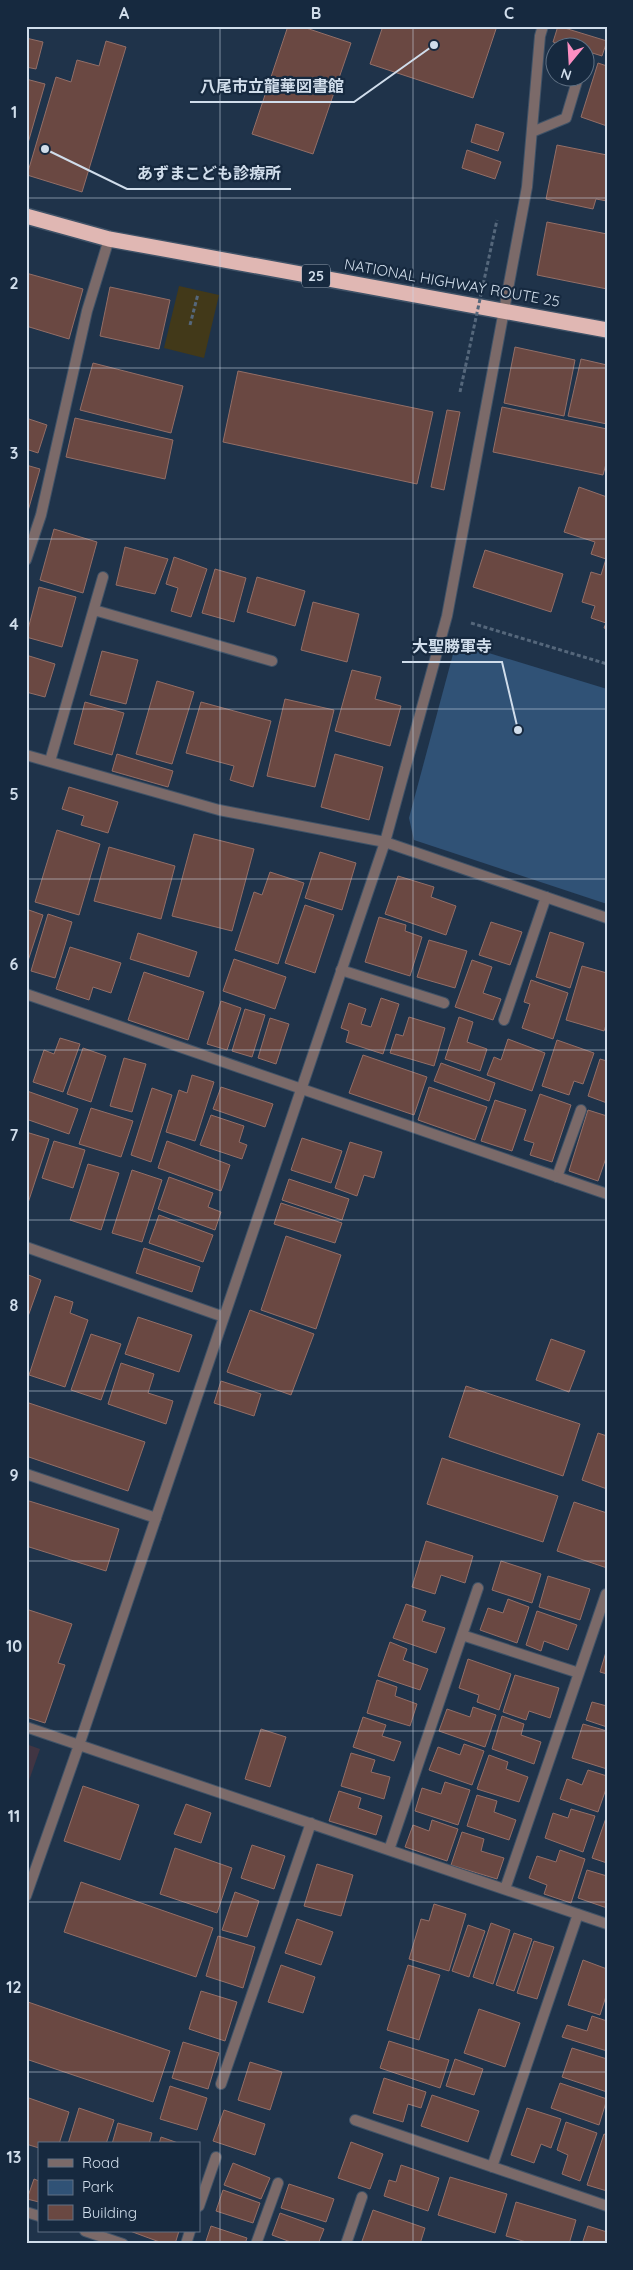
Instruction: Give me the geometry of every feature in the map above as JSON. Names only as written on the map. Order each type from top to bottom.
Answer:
[{"type":"highway","name":"NATIONAL HIGHWAY ROUTE 25","points":[[26,216],[108,239],[607,330]]},
{"type":"street","points":[[26,1896],[385,842],[447,616],[527,187],[540,36],[543,26]]},
{"type":"street","points":[[532,132],[566,118],[575,88]]},
{"type":"street","points":[[26,560],[41,516],[87,311],[108,239]]},
{"type":"street","points":[[50,761],[103,577]]},
{"type":"street","points":[[94,610],[272,660]]},
{"type":"street","points":[[26,755],[219,810],[385,842],[607,918]]},
{"type":"street","points":[[504,1020],[546,897]]},
{"type":"street","points":[[342,970],[444,1003]]},
{"type":"street","points":[[26,994],[607,1194]]},
{"type":"street","points":[[556,1177],[581,1110]]},
{"type":"street","points":[[26,1248],[224,1317]]},
{"type":"street","points":[[26,1474],[156,1518]]},
{"type":"street","points":[[389,1850],[478,1588]]},
{"type":"street","points":[[505,1889],[606,1594]]},
{"type":"street","points":[[462,1635],[579,1673]]},
{"type":"street","points":[[26,1727],[607,1924]]},
{"type":"street","points":[[221,2084],[310,1823]]},
{"type":"street","points":[[492,2167],[578,1914]]},
{"type":"street","points":[[355,2120],[607,2206]]},
{"type":"street","points":[[200,2203],[216,2157]]},
{"type":"street","points":[[256,2244],[278,2183]]},
{"type":"street","points":[[346,2244],[362,2197]]},
{"type":"street","points":[[26,2212],[38,2216]]},
{"type":"street","points":[[88,2232],[123,2244]]},
{"type":"street","points":[[186,2244],[190,2232]]},
{"type":"path","points":[[460,392],[497,220]]},
{"type":"path","points":[[190,325],[198,294]]},
{"type":"path","points":[[447,616],[607,664]]},
{"type":"shaded area","points":[[26,1744],[40,1749],[26,1789]]},
{"type":"green space","points":[[456,643],[607,689],[607,904],[414,840],[409,818]]},
{"type":"sand","points":[[179,286],[219,295],[204,358],[164,348]]},
{"type":"building","points":[[288,26],[300,26],[351,43],[313,154],[252,134]]},
{"type":"building","points":[[383,26],[497,26],[473,98],[370,64]]},
{"type":"building","points":[[558,26],[607,41],[602,56],[596,54],[596,38],[554,38]]},
{"type":"building","points":[[26,38],[43,42],[36,69],[26,67]]},
{"type":"building","points":[[106,41],[126,47],[82,192],[27,175],[56,77],[71,82],[77,60],[99,66]]},
{"type":"building","points":[[598,63],[607,66],[607,126],[581,117],[590,88],[596,88]]},
{"type":"building","points":[[26,79],[45,84],[26,150]]},
{"type":"building","points":[[476,124],[504,133],[498,151],[471,142]]},
{"type":"building","points":[[557,145],[607,155],[607,201],[596,199],[593,209],[546,199]]},
{"type":"building","points":[[467,150],[501,162],[495,179],[462,168]]},
{"type":"building","points":[[547,222],[607,234],[607,289],[537,275]]},
{"type":"building","points":[[26,273],[83,289],[69,339],[26,326]]},
{"type":"building","points":[[110,287],[170,300],[159,349],[100,336]]},
{"type":"building","points":[[515,347],[575,360],[564,416],[504,403]]},
{"type":"building","points":[[581,359],[607,365],[607,424],[568,416]]},
{"type":"building","points":[[93,363],[183,386],[171,433],[80,410]]},
{"type":"building","points":[[238,371],[433,412],[417,484],[223,442]]},
{"type":"building","points":[[502,407],[607,429],[607,460],[603,475],[493,452]]},
{"type":"building","points":[[447,410],[460,412],[444,490],[431,487]]},
{"type":"building","points":[[26,418],[47,425],[38,453],[26,449]]},
{"type":"building","points":[[75,418],[173,440],[165,479],[66,457]]},
{"type":"building","points":[[26,465],[40,469],[28,511],[26,511]]},
{"type":"building","points":[[579,487],[607,497],[607,629],[604,628],[606,623],[591,618],[595,606],[582,602],[591,572],[601,575],[606,559],[591,554],[595,542],[564,532]]},
{"type":"building","points":[[54,529],[97,542],[83,593],[40,580]]},
{"type":"building","points":[[125,547],[168,559],[155,594],[116,585]]},
{"type":"building","points":[[485,550],[563,574],[551,612],[473,587]]},
{"type":"building","points":[[174,557],[207,569],[191,617],[171,611],[178,588],[166,584]]},
{"type":"building","points":[[215,569],[246,578],[234,622],[202,613]]},
{"type":"building","points":[[257,577],[305,591],[295,626],[247,612]]},
{"type":"building","points":[[39,587],[76,597],[62,647],[26,637]]},
{"type":"building","points":[[313,602],[359,614],[347,662],[301,650]]},
{"type":"building","points":[[102,651],[138,660],[126,704],[90,695]]},
{"type":"building","points":[[26,655],[55,664],[45,697],[26,692]]},
{"type":"building","points":[[352,670],[381,677],[375,699],[401,706],[390,746],[335,731]]},
{"type":"building","points":[[157,681],[194,692],[172,764],[136,754]]},
{"type":"building","points":[[285,699],[334,710],[315,787],[267,776]]},
{"type":"building","points":[[85,702],[124,713],[112,755],[74,744]]},
{"type":"building","points":[[201,702],[271,721],[253,787],[230,780],[234,766],[186,753]]},
{"type":"building","points":[[117,754],[173,771],[168,787],[112,771]]},
{"type":"building","points":[[335,754],[383,767],[369,820],[321,807]]},
{"type":"building","points":[[69,787],[118,802],[108,833],[81,825],[84,816],[62,809]]},
{"type":"building","points":[[57,830],[100,844],[79,915],[35,902]]},
{"type":"building","points":[[194,834],[254,849],[232,931],[172,916]]},
{"type":"building","points":[[109,847],[175,866],[161,919],[94,901]]},
{"type":"building","points":[[320,852],[356,863],[342,910],[305,898]]},
{"type":"building","points":[[270,872],[304,883],[278,964],[235,950],[254,892],[262,895]]},
{"type":"building","points":[[398,876],[434,887],[431,897],[456,906],[446,935],[385,914]]},
{"type":"building","points":[[305,905],[334,915],[315,973],[285,963]]},
{"type":"building","points":[[26,909],[43,915],[26,967]]},
{"type":"building","points":[[48,914],[72,922],[55,978],[31,971]]},
{"type":"building","points":[[379,917],[406,925],[405,931],[422,937],[410,976],[365,962]]},
{"type":"building","points":[[491,922],[522,932],[510,965],[479,955]]},
{"type":"building","points":[[550,932],[584,943],[570,988],[536,977]]},
{"type":"building","points":[[138,933],[197,952],[189,977],[130,959]]},
{"type":"building","points":[[429,940],[467,951],[455,988],[417,977]]},
{"type":"building","points":[[70,947],[121,963],[111,993],[93,987],[89,1000],[56,989]]},
{"type":"building","points":[[234,959],[286,977],[275,1009],[223,991]]},
{"type":"building","points":[[472,960],[492,967],[483,993],[501,999],[493,1020],[455,1007]]},
{"type":"building","points":[[582,966],[607,973],[607,1022],[604,1031],[566,1020]]},
{"type":"building","points":[[144,972],[204,992],[188,1040],[128,1020]]},
{"type":"building","points":[[531,980],[568,993],[553,1039],[522,1028],[530,1004],[524,1002]]},
{"type":"building","points":[[381,998],[399,1004],[383,1054],[346,1042],[349,1031],[341,1028],[349,1003],[366,1009],[361,1024],[371,1027]]},
{"type":"building","points":[[221,1001],[241,1008],[227,1050],[207,1044]]},
{"type":"building","points":[[245,1009],[265,1015],[252,1057],[232,1051]]},
{"type":"building","points":[[409,1017],[445,1028],[434,1066],[390,1053],[396,1034],[403,1036]]},
{"type":"building","points":[[459,1017],[473,1022],[467,1042],[487,1049],[480,1071],[445,1059]]},
{"type":"building","points":[[270,1018],[289,1024],[276,1064],[258,1058]]},
{"type":"building","points":[[60,1038],[80,1044],[63,1092],[33,1082],[44,1050],[54,1054]]},
{"type":"building","points":[[508,1039],[545,1053],[532,1091],[487,1075],[494,1057],[501,1060]]},
{"type":"building","points":[[557,1040],[594,1053],[583,1084],[574,1081],[569,1095],[542,1086]]},
{"type":"building","points":[[83,1048],[106,1056],[91,1102],[67,1094]]},
{"type":"building","points":[[363,1055],[427,1077],[414,1115],[349,1093]]},
{"type":"building","points":[[124,1058],[146,1064],[132,1112],[110,1106]]},
{"type":"building","points":[[600,1059],[607,1061],[607,1103],[588,1096]]},
{"type":"building","points":[[441,1063],[495,1083],[489,1101],[434,1081]]},
{"type":"building","points":[[192,1075],[214,1082],[195,1141],[166,1132],[179,1090],[187,1093]]},
{"type":"building","points":[[221,1087],[273,1104],[265,1127],[213,1109]]},
{"type":"building","points":[[429,1087],[487,1107],[475,1140],[418,1120]]},
{"type":"building","points":[[152,1088],[172,1095],[151,1162],[131,1155]]},
{"type":"building","points":[[27,1091],[78,1109],[69,1134],[26,1119]]},
{"type":"building","points":[[540,1094],[571,1105],[552,1162],[530,1155],[534,1143],[524,1140]]},
{"type":"building","points":[[495,1100],[526,1110],[512,1151],[481,1141]]},
{"type":"building","points":[[91,1108],[133,1121],[121,1157],[79,1144]]},
{"type":"building","points":[[588,1110],[607,1116],[607,1155],[598,1181],[569,1171]]},
{"type":"building","points":[[211,1115],[244,1126],[239,1142],[247,1145],[242,1159],[200,1145]]},
{"type":"building","points":[[26,1132],[49,1139],[27,1206],[26,1206]]},
{"type":"building","points":[[302,1138],[342,1151],[331,1183],[291,1170]]},
{"type":"building","points":[[54,1141],[85,1150],[73,1188],[42,1178]]},
{"type":"building","points":[[167,1141],[230,1165],[221,1191],[158,1168]]},
{"type":"building","points":[[350,1142],[382,1152],[374,1178],[364,1175],[357,1196],[335,1188]]},
{"type":"building","points":[[88,1164],[119,1173],[101,1230],[70,1220]]},
{"type":"building","points":[[132,1170],[162,1180],[142,1242],[112,1233]]},
{"type":"building","points":[[169,1177],[213,1193],[208,1207],[221,1212],[215,1230],[158,1209]]},
{"type":"building","points":[[289,1179],[349,1199],[342,1220],[282,1200]]},
{"type":"building","points":[[281,1203],[342,1223],[335,1243],[274,1224]]},
{"type":"building","points":[[159,1215],[213,1235],[203,1262],[149,1243]]},
{"type":"building","points":[[286,1236],[341,1255],[316,1329],[261,1310]]},
{"type":"building","points":[[144,1248],[200,1267],[192,1292],[136,1273]]},
{"type":"building","points":[[26,1274],[41,1280],[26,1322]]},
{"type":"building","points":[[55,1296],[73,1302],[70,1313],[88,1320],[65,1387],[29,1375]]},
{"type":"building","points":[[250,1310],[314,1334],[291,1395],[227,1372]]},
{"type":"building","points":[[138,1317],[192,1335],[179,1372],[125,1354]]},
{"type":"building","points":[[91,1334],[121,1344],[101,1400],[71,1390]]},
{"type":"building","points":[[551,1339],[585,1351],[569,1392],[536,1380]]},
{"type":"building","points":[[121,1363],[154,1374],[148,1393],[173,1401],[166,1424],[108,1404]]},
{"type":"building","points":[[221,1381],[261,1394],[254,1416],[214,1403]]},
{"type":"building","points":[[466,1386],[580,1424],[563,1476],[449,1437]]},
{"type":"building","points":[[26,1402],[145,1442],[128,1491],[26,1456]]},
{"type":"building","points":[[598,1433],[607,1436],[607,1489],[582,1480]]},
{"type":"building","points":[[442,1458],[558,1496],[543,1542],[427,1504]]},
{"type":"building","points":[[26,1500],[119,1529],[106,1571],[26,1546]]},
{"type":"building","points":[[574,1502],[607,1513],[607,1568],[557,1551]]},
{"type":"building","points":[[426,1541],[473,1556],[465,1583],[441,1575],[435,1594],[412,1587]]},
{"type":"building","points":[[501,1561],[541,1574],[532,1603],[492,1590]]},
{"type":"building","points":[[548,1576],[590,1589],[580,1620],[539,1607]]},
{"type":"building","points":[[508,1599],[529,1607],[517,1643],[480,1630],[488,1608],[503,1613]]},
{"type":"building","points":[[406,1604],[426,1611],[422,1621],[445,1628],[436,1653],[393,1638]]},
{"type":"building","points":[[26,1609],[72,1624],[58,1663],[65,1665],[45,1723],[26,1717]]},
{"type":"building","points":[[537,1611],[577,1625],[568,1650],[544,1641],[541,1651],[526,1645]]},
{"type":"building","points":[[390,1642],[407,1649],[403,1660],[428,1669],[420,1690],[378,1676]]},
{"type":"building","points":[[607,1652],[607,1674],[600,1672]]},
{"type":"building","points":[[468,1659],[511,1674],[499,1710],[477,1702],[479,1695],[459,1688]]},
{"type":"building","points":[[515,1675],[559,1688],[550,1718],[529,1711],[526,1720],[503,1712]]},
{"type":"building","points":[[377,1680],[397,1687],[395,1696],[417,1704],[410,1726],[367,1713]]},
{"type":"building","points":[[592,1702],[607,1706],[607,1727],[586,1720]]},
{"type":"building","points":[[473,1707],[496,1715],[485,1747],[439,1731],[447,1709],[470,1717]]},
{"type":"building","points":[[502,1716],[524,1724],[521,1735],[541,1742],[534,1764],[492,1749]]},
{"type":"building","points":[[363,1717],[386,1725],[382,1736],[401,1742],[394,1761],[353,1747]]},
{"type":"building","points":[[583,1724],[607,1731],[607,1769],[572,1758]]},
{"type":"building","points":[[261,1729],[286,1737],[270,1787],[245,1779]]},
{"type":"building","points":[[464,1744],[484,1751],[472,1785],[429,1770],[438,1747],[460,1755]]},
{"type":"building","points":[[351,1753],[375,1760],[371,1772],[390,1777],[384,1799],[341,1786]]},
{"type":"building","points":[[489,1755],[508,1762],[506,1769],[528,1777],[519,1802],[477,1789]]},
{"type":"building","points":[[588,1770],[607,1776],[607,1786],[598,1812],[560,1799],[567,1779],[582,1785]]},
{"type":"building","points":[[445,1782],[470,1790],[458,1825],[415,1811],[422,1788],[441,1794]]},
{"type":"building","points":[[83,1786],[139,1805],[120,1860],[64,1841]]},
{"type":"building","points":[[339,1791],[361,1798],[358,1808],[382,1816],[376,1835],[329,1821]]},
{"type":"building","points":[[477,1795],[497,1801],[494,1812],[516,1820],[509,1840],[467,1826]]},
{"type":"building","points":[[186,1804],[211,1813],[201,1843],[174,1834]]},
{"type":"building","points":[[571,1809],[595,1816],[583,1852],[545,1838],[553,1813],[568,1818]]},
{"type":"building","points":[[607,1815],[607,1863],[592,1858]]},
{"type":"building","points":[[432,1820],[458,1829],[447,1861],[405,1847],[413,1825],[429,1831]]},
{"type":"building","points":[[462,1832],[484,1839],[481,1851],[504,1858],[497,1879],[451,1865]]},
{"type":"building","points":[[252,1845],[285,1856],[274,1889],[241,1878]]},
{"type":"building","points":[[175,1848],[232,1868],[217,1913],[160,1894]]},
{"type":"building","points":[[560,1850],[585,1859],[571,1903],[544,1894],[547,1885],[529,1878],[537,1856],[556,1862]]},
{"type":"building","points":[[317,1864],[353,1875],[341,1916],[304,1906]]},
{"type":"building","points":[[587,1870],[607,1876],[607,1908],[578,1898]]},
{"type":"building","points":[[81,1882],[213,1928],[196,1977],[64,1932]]},
{"type":"building","points":[[235,1892],[259,1901],[247,1937],[222,1930]]},
{"type":"building","points":[[434,1904],[466,1914],[449,1971],[409,1959],[421,1919],[429,1921]]},
{"type":"building","points":[[297,1919],[333,1932],[321,1965],[285,1953]]},
{"type":"building","points":[[491,1923],[510,1930],[493,1984],[473,1977]]},
{"type":"building","points":[[468,1925],[485,1931],[469,1977],[452,1971]]},
{"type":"building","points":[[514,1933],[532,1939],[514,1991],[496,1985]]},
{"type":"building","points":[[218,1936],[255,1947],[243,1988],[206,1976]]},
{"type":"building","points":[[534,1941],[554,1947],[537,1999],[517,1993]]},
{"type":"building","points":[[583,1960],[607,1969],[607,1993],[600,2015],[568,2005]]},
{"type":"building","points":[[281,1965],[315,1977],[303,2013],[268,2002]]},
{"type":"building","points":[[408,1965],[440,1975],[419,2040],[387,2030]]},
{"type":"building","points":[[201,1991],[237,2002],[225,2041],[189,2029]]},
{"type":"building","points":[[28,2002],[170,2051],[153,2102],[26,2059],[26,2007]]},
{"type":"building","points":[[479,2009],[520,2023],[505,2067],[464,2053]]},
{"type":"building","points":[[592,2016],[607,2021],[607,2051],[562,2037],[567,2025],[587,2031]]},
{"type":"building","points":[[389,2041],[449,2060],[440,2088],[380,2068]]},
{"type":"building","points":[[183,2042],[219,2053],[208,2089],[172,2078]]},
{"type":"building","points":[[572,2048],[607,2059],[607,2092],[562,2077]]},
{"type":"building","points":[[455,2059],[483,2069],[474,2095],[446,2086]]},
{"type":"building","points":[[250,2062],[282,2072],[270,2110],[238,2100]]},
{"type":"building","points":[[384,2078],[426,2092],[421,2108],[408,2104],[403,2122],[373,2113]]},
{"type":"building","points":[[560,2083],[607,2099],[599,2125],[551,2108]]},
{"type":"building","points":[[170,2086],[207,2098],[197,2130],[160,2119]]},
{"type":"building","points":[[432,2095],[479,2111],[468,2142],[421,2126]]},
{"type":"building","points":[[26,2097],[69,2112],[60,2142],[38,2142],[38,2148],[26,2144]]},
{"type":"building","points":[[79,2108],[114,2120],[107,2142],[69,2142]]},
{"type":"building","points":[[527,2108],[561,2119],[551,2148],[541,2144],[534,2163],[511,2155]]},
{"type":"building","points":[[224,2110],[265,2124],[255,2155],[213,2141]]},
{"type":"building","points":[[566,2122],[597,2133],[580,2181],[562,2174],[568,2155],[557,2150]]},
{"type":"building","points":[[118,2123],[152,2133],[150,2142],[113,2142]]},
{"type":"building","points":[[604,2134],[607,2135],[607,2191],[587,2185]]},
{"type":"building","points":[[161,2137],[175,2142],[160,2142]]},
{"type":"building","points":[[351,2142],[383,2154],[370,2189],[338,2178]]},
{"type":"building","points":[[233,2163],[270,2178],[261,2199],[224,2185]]},
{"type":"building","points":[[401,2165],[439,2178],[428,2211],[384,2196],[389,2180],[396,2182]]},
{"type":"building","points":[[450,2177],[507,2194],[495,2233],[438,2215]]},
{"type":"building","points":[[34,2179],[38,2181],[38,2202],[27,2199]]},
{"type":"building","points":[[289,2184],[334,2199],[326,2222],[281,2208]]},
{"type":"building","points":[[223,2190],[260,2203],[253,2223],[216,2211]]},
{"type":"building","points":[[516,2202],[576,2220],[569,2244],[533,2244],[506,2236]]},
{"type":"building","points":[[373,2210],[425,2228],[420,2244],[361,2244]]},
{"type":"building","points":[[280,2213],[324,2229],[318,2244],[296,2244],[272,2235]]},
{"type":"building","points":[[211,2226],[247,2238],[245,2244],[205,2244]]},
{"type":"building","points":[[588,2226],[607,2232],[607,2244],[582,2244]]},
{"type":"building","points":[[133,2232],[179,2232],[175,2244],[165,2244]]},
{"type":"place","name":"八尾市立龍華図書館","points":[[434,45]]},
{"type":"place","name":"あずまこども診療所","points":[[45,149]]},
{"type":"place","name":"大聖勝軍寺","points":[[518,730]]}]
